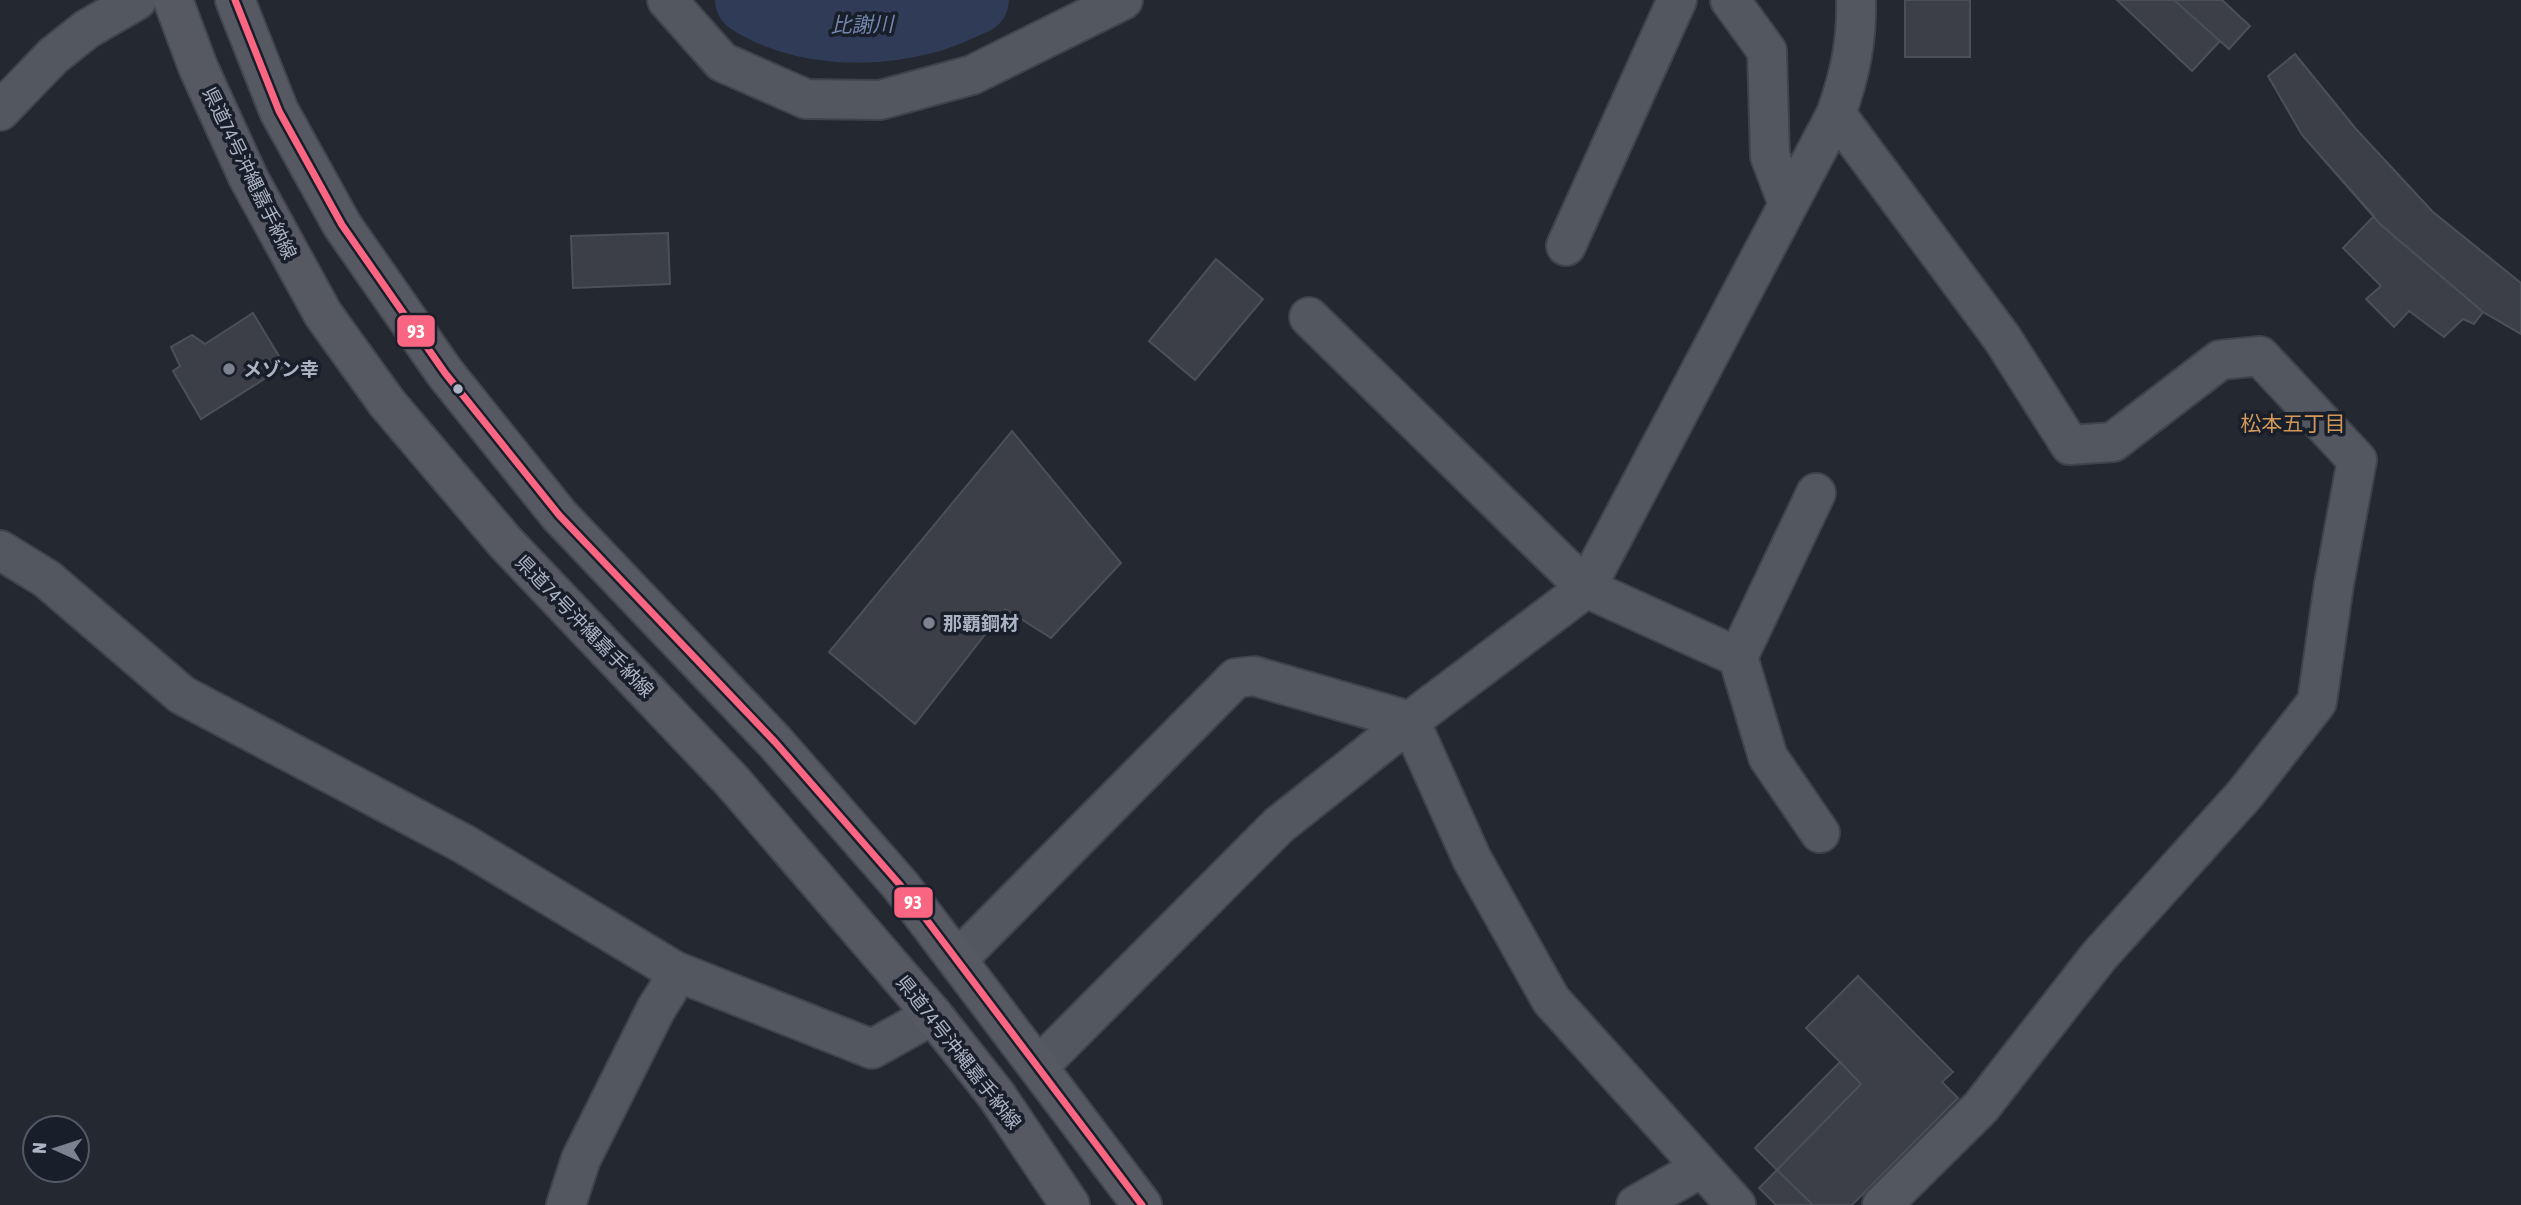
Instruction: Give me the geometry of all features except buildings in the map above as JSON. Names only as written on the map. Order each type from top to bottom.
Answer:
[{"type":"main road","name":"県道74号沖縄嘉手納線","points":[[173,0],[198,67],[248,177],[323,314],[387,403],[505,542],[732,781],[933,1015],[997,1096],[1070,1205]]},
{"type":"main road","points":[[235,0],[279,111],[342,225],[445,373],[559,514],[775,742],[901,886],[1142,1205]]},
{"type":"street","points":[[0,111],[53,56],[87,29],[137,0]]},
{"type":"street","points":[[667,0],[722,62],[806,99],[880,100],[972,75],[1122,0]]},
{"type":"street","points":[[1566,246],[1678,0]]},
{"type":"street","points":[[1730,0],[1767,51],[1770,156],[1788,204]]},
{"type":"street","points":[[1039,1066],[1279,825],[1410,721],[1586,588],[1836,114],[1850,74],[1856,33],[1856,0]]},
{"type":"street","points":[[1836,114],[2002,338],[2070,445],[2113,442],[2220,360],[2260,356],[2357,460],[2334,584],[2317,702],[2245,794],[2099,956],[1981,1107],[1882,1205]]},
{"type":"street","points":[[1309,317],[1586,588],[1738,657]]},
{"type":"street","points":[[1816,493],[1738,657],[1768,757],[1820,832]]},
{"type":"street","points":[[0,550],[47,579],[182,695],[464,844],[675,971],[872,1049],[933,1015]]},
{"type":"street","points":[[958,959],[1236,678],[1254,676],[1410,721],[1472,859],[1551,1000],[1736,1205]]},
{"type":"street","points":[[566,1205],[581,1158],[668,990],[675,971]]},
{"type":"street","points":[[1636,1205],[1701,1168]]},
{"type":"waterway","name":"比謝川","points":[[749,0],[790,19],[834,28],[857,29],[924,20],[975,0]]},
{"type":"transit line","name":"93","points":[[235,0],[279,111],[342,225],[445,373],[559,515],[775,742],[901,886],[1142,1205]]},
{"type":"place","name":"メゾン幸","points":[[229,369]]},
{"type":"place","name":"那覇鋼材","points":[[929,623]]},
{"type":"district","name":"松本五丁目","points":[[2293,424]]}]
